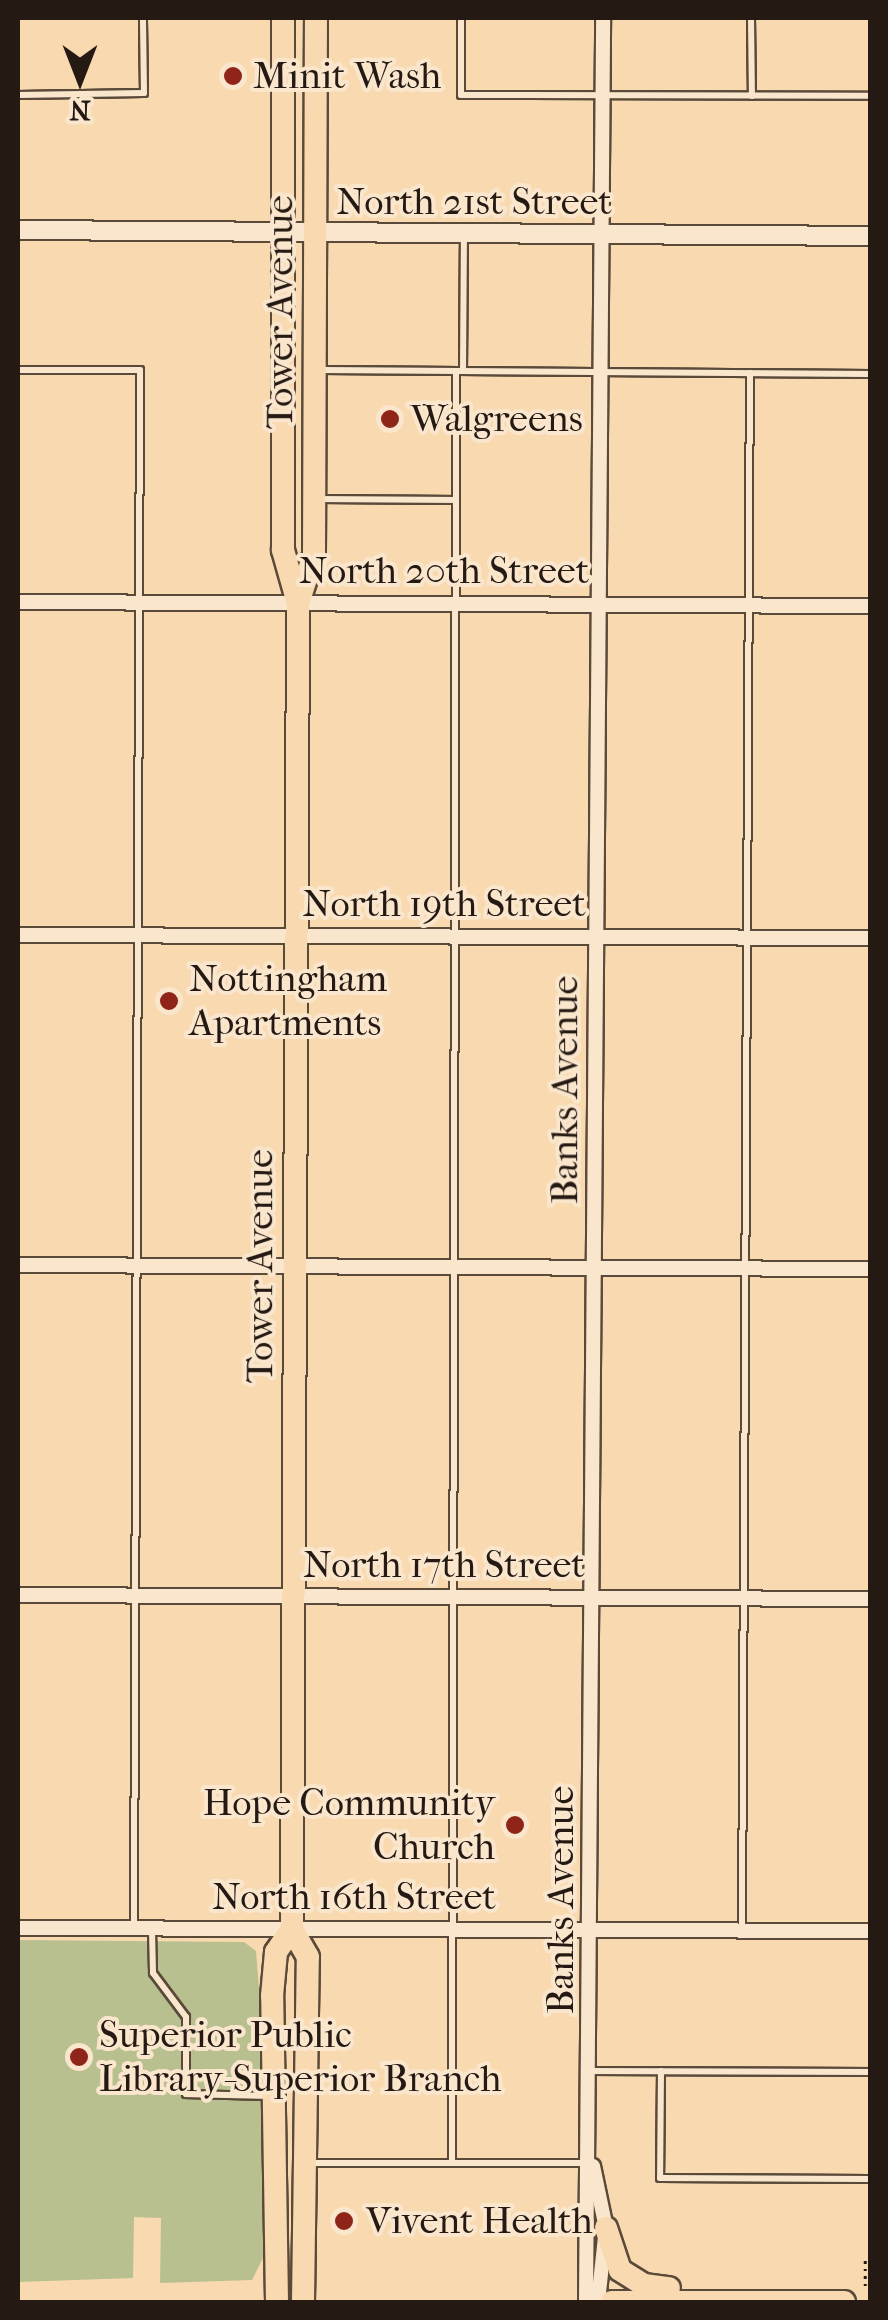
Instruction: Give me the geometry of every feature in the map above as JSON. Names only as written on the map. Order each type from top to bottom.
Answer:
[{"type":"main road","name":"Tower Avenue","points":[[278,2302],[274,1966],[292,1928],[298,603],[283,550],[283,18]]},
{"type":"main road","name":"Tower Avenue","points":[[298,603],[313,567],[316,18]]},
{"type":"main road","name":"Tower Avenue","points":[[292,1928],[308,1957],[303,2302]]},
{"type":"main road","points":[[606,2228],[616,2265],[644,2284],[844,2302]]},
{"type":"main road","points":[[612,2302],[801,2300]]},
{"type":"street","name":"Banks Avenue","points":[[586,2302],[584,2204],[592,2163],[603,18]]},
{"type":"street","name":"North 21st Street","points":[[18,230],[870,236]]},
{"type":"street","name":"North 20th Street","points":[[18,602],[870,606]]},
{"type":"street","name":"North 19th Street","points":[[18,935],[870,938]]},
{"type":"street","points":[[18,1265],[870,1268]]},
{"type":"street","name":"North 17th Street","points":[[18,1594],[870,1599]]},
{"type":"street","name":"North 16th Street","points":[[18,1928],[870,1931]]},
{"type":"street","name":"Banks Avenue","points":[[592,2163],[606,2228],[598,2302]]},
{"type":"lane","points":[[18,95],[144,93],[143,18]]},
{"type":"lane","points":[[461,18],[462,95],[870,96]]},
{"type":"lane","points":[[751,18],[752,96]]},
{"type":"lane","points":[[452,2163],[455,604],[464,234]]},
{"type":"lane","points":[[18,370],[140,370],[134,1929]]},
{"type":"lane","points":[[315,370],[870,374]]},
{"type":"lane","points":[[742,1932],[750,374]]},
{"type":"lane","points":[[315,499],[456,500]]},
{"type":"lane","points":[[152,1929],[153,1973],[186,2016],[186,2094],[276,2096]]},
{"type":"lane","points":[[592,2072],[870,2072]]},
{"type":"lane","points":[[660,2072],[660,2178],[870,2179]]},
{"type":"lane","points":[[307,2163],[592,2163]]},
{"type":"path","points":[[864,2286],[865,2257]]},
{"type":"green space","points":[[18,1940],[244,1942],[256,1951],[265,2063],[263,2258],[252,2280],[160,2283],[161,2218],[134,2217],[133,2278],[18,2282]]},
{"type":"place","name":"Minit Wash","points":[[233,76]]},
{"type":"place","name":"Walgreens","points":[[390,419]]},
{"type":"place","name":"Nottingham Apartments","points":[[169,1001]]},
{"type":"place","name":"Hope Community Church","points":[[515,1825]]},
{"type":"place","name":"Superior Public Library-Superior Branch","points":[[79,2057]]},
{"type":"place","name":"Vivent Health","points":[[344,2221]]}]
